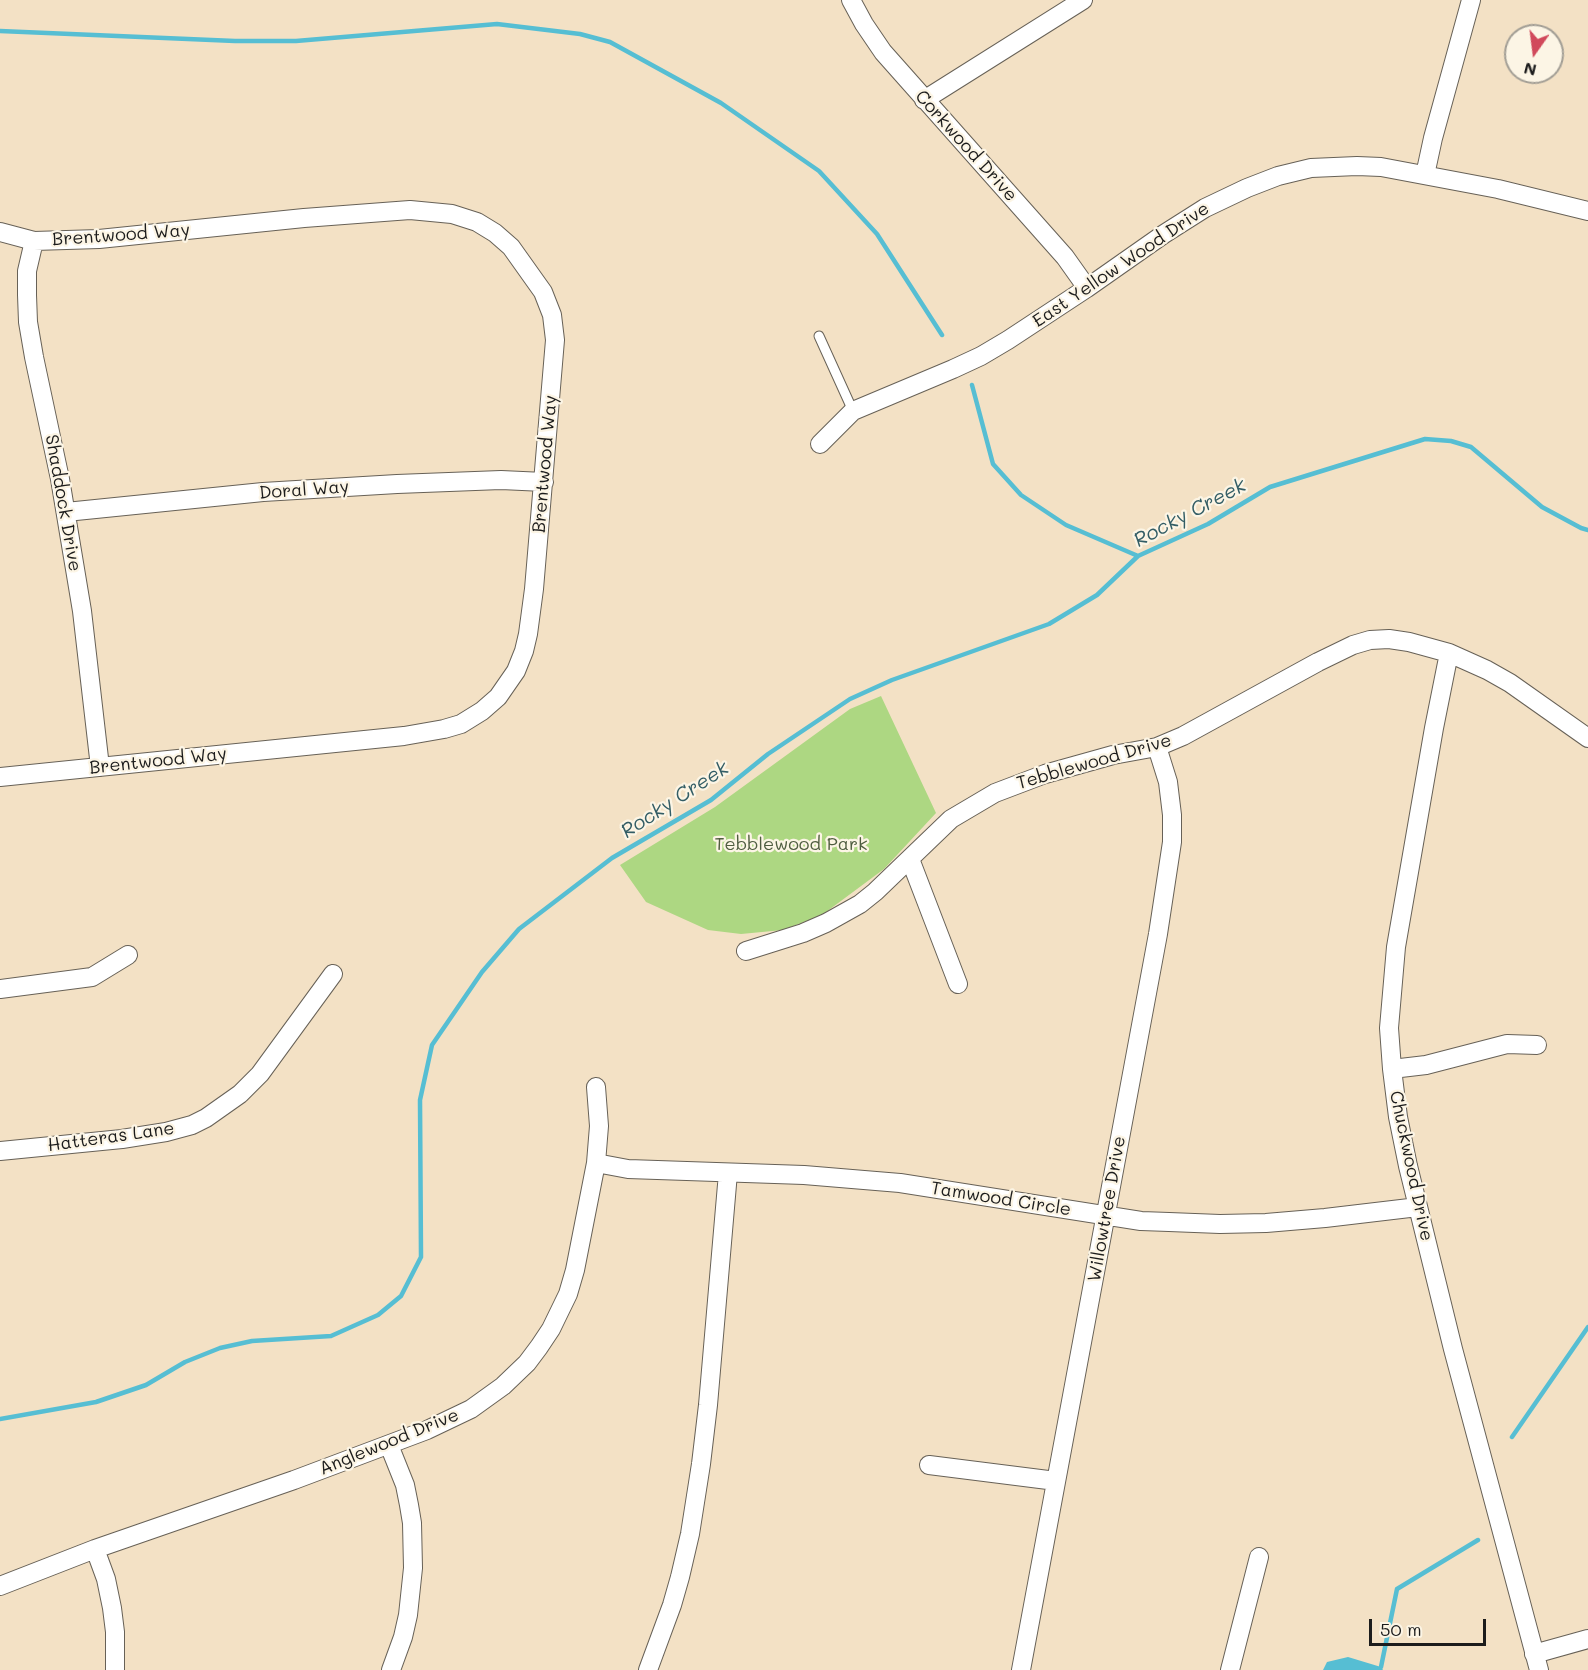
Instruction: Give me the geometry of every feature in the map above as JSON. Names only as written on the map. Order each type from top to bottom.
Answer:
[{"type":"street","name":"Corkwood Drive","points":[[850,0],[883,52],[1065,257],[1087,288]]},
{"type":"street","points":[[924,100],[1083,0]]},
{"type":"street","points":[[1425,174],[1471,0]]},
{"type":"street","name":"East Yellow Wood Drive","points":[[820,444],[853,411],[981,356],[1205,208],[1278,176],[1311,168],[1357,165],[1381,167],[1498,189],[1588,211]]},
{"type":"street","name":"Brentwood Way","points":[[0,232],[34,241],[99,239],[293,219],[410,210],[452,214],[477,222],[495,233],[511,247],[543,292],[552,315],[555,340],[544,482],[528,634],[516,671],[505,689],[482,711],[461,724],[404,736],[0,777]]},
{"type":"street","name":"Shaddock Drive","points":[[34,241],[27,271],[28,322],[66,512],[82,611],[100,767]]},
{"type":"street","name":"Doral Way","points":[[66,512],[274,491],[501,480],[544,482]]},
{"type":"street","name":"Tebblewood Drive","points":[[746,951],[803,933],[844,914],[875,892],[951,819],[995,792],[1045,774],[1113,755],[1157,747],[1318,662],[1353,645],[1370,640],[1389,639],[1409,642],[1449,653],[1487,670],[1510,683],[1588,738]]},
{"type":"street","name":"Chuckwood Drive","points":[[1449,653],[1396,947],[1389,1028],[1392,1069],[1400,1127],[1418,1207],[1536,1662]]},
{"type":"street","name":"Willowtree Drive","points":[[1021,1670],[1158,934],[1172,842],[1168,782],[1157,747]]},
{"type":"street","points":[[910,859],[958,984]]},
{"type":"street","points":[[0,989],[92,977],[128,955]]},
{"type":"street","name":"Hatteras Lane","points":[[0,1151],[122,1139],[166,1132],[192,1125],[206,1118],[240,1094],[260,1074],[333,974]]},
{"type":"street","points":[[1392,1069],[1426,1065],[1507,1044],[1537,1045]]},
{"type":"street","name":"Anglewood Drive","points":[[0,1586],[95,1549],[389,1445],[471,1409],[503,1386],[527,1363],[539,1347],[551,1329],[568,1294],[596,1163],[599,1126],[596,1087]]},
{"type":"street","name":"Tamwood Circle","points":[[596,1163],[628,1169],[804,1175],[900,1183],[1140,1221],[1266,1223],[1418,1207]]},
{"type":"street","points":[[648,1670],[672,1605],[690,1534],[708,1406],[728,1173]]},
{"type":"street","points":[[389,1445],[405,1485],[409,1505],[412,1523],[413,1568],[408,1615],[391,1670]]},
{"type":"street","points":[[929,1466],[1056,1481]]},
{"type":"street","points":[[95,1549],[106,1579],[112,1608],[115,1632],[115,1670]]},
{"type":"street","points":[[1230,1670],[1259,1557]]},
{"type":"street","points":[[1536,1662],[1588,1639]]},
{"type":"lane","points":[[819,336],[853,411]]},
{"type":"green space","name":"Tebblewood Park","points":[[881,696],[936,813],[884,869],[822,915],[783,930],[741,934],[708,930],[646,902],[620,865],[715,807],[850,709]]},
{"type":"water","points":[[1348,1657],[1381,1667],[1383,1670],[1323,1670],[1327,1662]]},
{"type":"waterway","points":[[0,31],[235,41],[296,41],[497,24],[580,34],[610,42],[721,103],[819,171],[877,234],[942,335]]},
{"type":"waterway","points":[[972,385],[993,464],[1021,495],[1066,525],[1138,556]]},
{"type":"waterway","name":"Rocky Creek","points":[[0,1419],[96,1402],[146,1385],[185,1362],[220,1348],[252,1341],[331,1336],[378,1315],[401,1296],[421,1257],[420,1100],[432,1045],[482,972],[519,929],[612,858],[711,800],[768,754],[850,699],[892,680],[1049,624],[1097,595],[1138,556],[1208,524],[1270,487],[1425,439],[1451,441],[1471,447],[1542,507],[1588,530]]},
{"type":"waterway","points":[[1512,1437],[1588,1327]]},
{"type":"waterway","points":[[1381,1667],[1397,1589],[1478,1540]]}]
